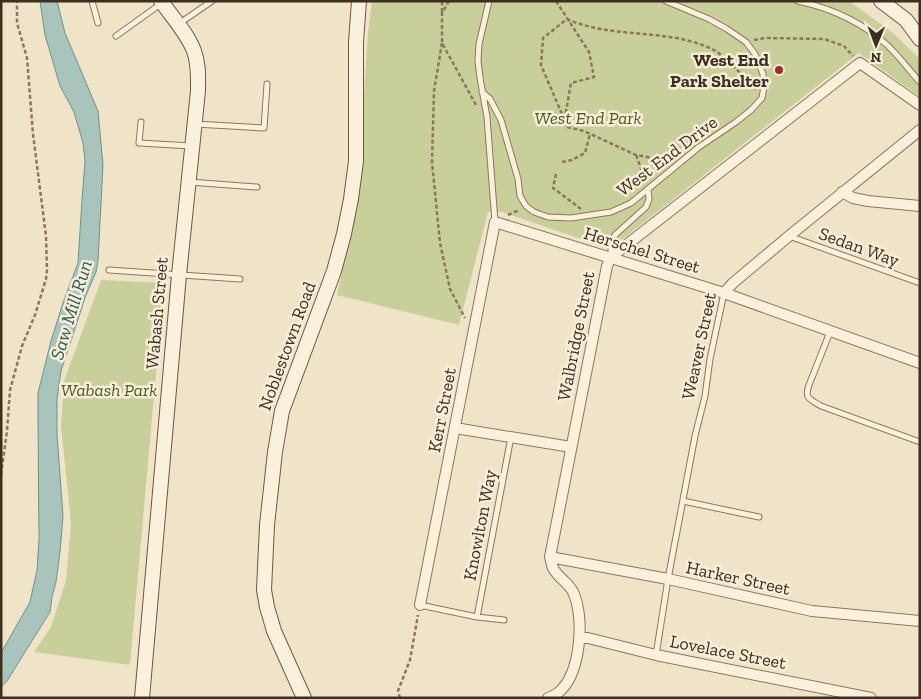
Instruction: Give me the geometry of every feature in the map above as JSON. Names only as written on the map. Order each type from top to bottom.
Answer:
[{"type":"main road","name":"Noblestown Road","points":[[304,698],[274,631],[264,590],[267,525],[274,452],[282,411],[334,271],[351,199],[356,161],[356,42],[359,1]]},
{"type":"main road","points":[[881,1],[906,20],[920,38]]},
{"type":"main road","name":"Wabash Street","points":[[142,698],[198,74],[197,60],[188,39],[162,2]]},
{"type":"street","points":[[860,63],[920,105]]},
{"type":"street","name":"Walbridge Street","points":[[550,557],[607,266],[612,257],[860,63]]},
{"type":"street","name":"Weaver Street","points":[[724,293],[733,283],[789,236],[920,130]]},
{"type":"street","points":[[842,192],[853,198],[868,201],[920,206]]},
{"type":"street","name":"Kerr Street","points":[[420,604],[495,222]]},
{"type":"street","name":"Herschel Street","points":[[495,222],[724,293],[830,332],[920,362]]},
{"type":"street","points":[[455,428],[571,447]]},
{"type":"street","points":[[548,698],[558,693],[566,684],[573,671],[579,638],[578,603],[572,590],[554,569],[550,557]]},
{"type":"street","name":"Harker Street","points":[[550,557],[668,579],[812,611],[920,621]]},
{"type":"street","name":"Lovelace Street","points":[[579,638],[588,638],[656,655],[871,698]]},
{"type":"lane","points":[[92,1],[98,23]]},
{"type":"lane","points":[[177,24],[212,1]]},
{"type":"lane","points":[[489,1],[479,44],[478,61],[488,126],[495,222]]},
{"type":"lane","points":[[666,1],[709,19],[746,42],[755,54],[763,74],[764,87],[762,98]]},
{"type":"lane","points":[[798,1],[818,6],[853,20],[870,31],[888,46],[920,82]]},
{"type":"lane","points":[[116,36],[162,2]]},
{"type":"lane","points":[[194,124],[264,128],[267,84]]},
{"type":"lane","points":[[482,92],[490,98],[501,120],[518,179],[520,196],[526,206]]},
{"type":"lane","name":"West End Drive","points":[[526,206],[534,212],[548,217],[571,218],[611,212],[631,203],[698,148],[751,110],[762,98]]},
{"type":"lane","points":[[140,122],[139,143],[192,146]]},
{"type":"lane","points":[[188,182],[256,187]]},
{"type":"lane","points":[[612,257],[611,244],[615,235],[646,207],[649,199],[648,188]]},
{"type":"lane","name":"Sedan Way","points":[[789,236],[920,283]]},
{"type":"lane","points":[[109,270],[240,279]]},
{"type":"lane","name":"Weaver Street","points":[[656,655],[668,579],[724,293]]},
{"type":"lane","points":[[830,332],[806,396],[821,406],[920,442]]},
{"type":"lane","name":"Knowlton Way","points":[[477,618],[511,437]]},
{"type":"lane","points":[[683,501],[759,517]]},
{"type":"lane","points":[[420,604],[477,618],[504,620]]},
{"type":"path","points":[[1,475],[10,390],[22,346],[38,306],[47,270],[46,236],[33,134],[26,58],[17,23],[17,1]]},
{"type":"path","points":[[442,1],[442,43],[434,91],[432,162],[440,243],[450,289],[473,334]]},
{"type":"path","points":[[442,13],[449,1]]},
{"type":"path","points":[[556,1],[589,52],[594,77],[571,83],[565,117],[567,126]]},
{"type":"path","points":[[567,19],[580,25],[629,33],[683,38],[715,51],[740,71],[762,98]]},
{"type":"path","points":[[567,19],[543,38],[541,65],[567,126]]},
{"type":"path","points":[[746,42],[765,38],[824,39],[844,46],[860,63]]},
{"type":"path","points":[[442,43],[488,126]]},
{"type":"path","points":[[567,126],[584,131],[636,155],[679,163]]},
{"type":"path","points":[[562,162],[572,160],[585,153],[590,134]]},
{"type":"path","points":[[636,155],[648,188]]},
{"type":"path","points":[[556,174],[553,188],[580,208],[587,217]]},
{"type":"path","points":[[495,222],[526,206]]},
{"type":"path","points":[[400,698],[398,692],[410,660],[420,604]]},
{"type":"green space","name":"West End Park","points":[[372,1],[849,1],[893,33],[920,59],[920,97],[859,53],[619,242],[604,247],[502,212],[488,212],[459,325],[337,295],[357,202],[368,32]]},
{"type":"green space","name":"Wabash Park","points":[[101,280],[164,283],[130,665],[34,652],[51,627],[66,580],[71,523],[61,426],[64,381]]},
{"type":"water","name":"Saw Mill Run","points":[[40,1],[57,1],[65,33],[98,111],[103,165],[98,261],[96,272],[86,295],[61,371],[57,399],[57,434],[63,516],[56,582],[50,612],[7,681],[1,687],[1,653],[30,602],[37,570],[39,540],[38,393],[51,341],[78,263],[85,161],[83,143],[74,112],[60,86],[45,35]]},
{"type":"place","name":"West End Park Shelter","points":[[779,70]]}]
